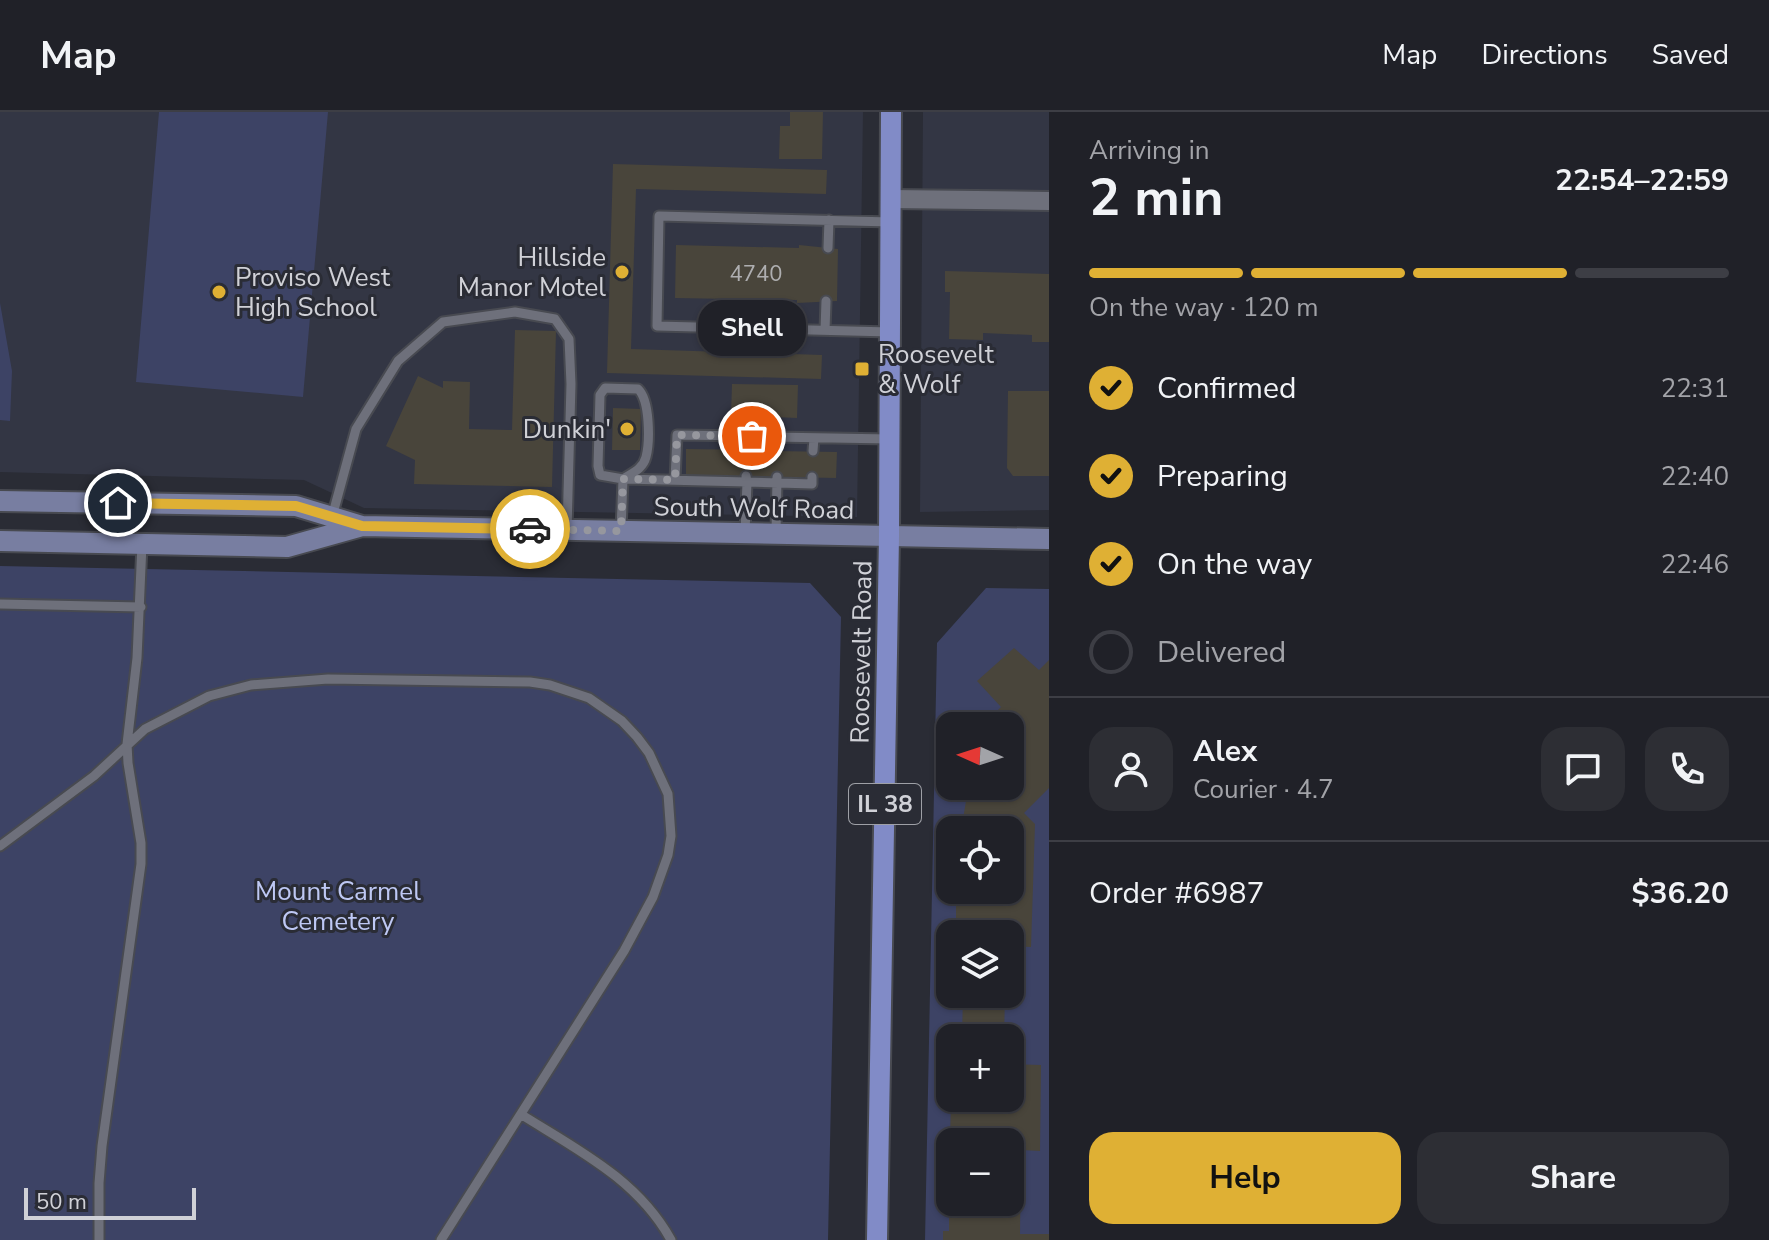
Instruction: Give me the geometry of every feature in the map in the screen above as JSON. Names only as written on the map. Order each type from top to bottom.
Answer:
[{"type":"main road","name":"Roosevelt Road","points":[[877,1240],[889,536],[891,112]]},
{"type":"main road","name":"South Wolf Road","points":[[0,501],[296,506],[362,526],[1049,539]]},
{"type":"main road","name":"South Wolf Road","points":[[0,541],[287,547],[362,526]]},
{"type":"street","points":[[891,199],[1049,201]]},
{"type":"lane","points":[[890,332],[657,326],[659,216],[891,222]]},
{"type":"lane","points":[[828,248],[829,220]]},
{"type":"lane","points":[[825,330],[826,301]]},
{"type":"lane","points":[[332,517],[356,429],[398,361],[443,322],[515,312],[555,319],[569,339],[571,384],[567,530]]},
{"type":"lane","points":[[623,479],[638,470],[646,458],[648,404],[638,389],[613,386],[605,388],[600,395],[598,466],[603,477],[623,479],[675,480],[777,480],[812,484],[812,477]]},
{"type":"lane","points":[[675,480],[677,435],[750,436],[747,450]]},
{"type":"lane","points":[[709,436],[709,449]]},
{"type":"lane","points":[[778,451],[776,437],[890,439]]},
{"type":"lane","points":[[813,451],[814,438]]},
{"type":"lane","points":[[621,531],[623,479]]},
{"type":"lane","points":[[745,533],[746,479]]},
{"type":"lane","points":[[776,534],[777,480]]},
{"type":"lane","points":[[99,1240],[102,1146],[141,864],[141,843],[127,744],[135,691],[142,544]]},
{"type":"lane","points":[[0,604],[141,607]]},
{"type":"lane","points":[[0,846],[94,776],[127,744],[165,716],[209,696],[251,685],[328,679],[550,685],[589,698],[622,721],[649,753],[668,794],[671,815],[668,855],[653,897],[624,951],[441,1240]]},
{"type":"lane","points":[[522,1115],[609,1169],[627,1184],[655,1215],[671,1240]]},
{"type":"shaded area","points":[[0,112],[863,112],[857,517],[364,508],[304,480],[0,472]]},
{"type":"shaded area","points":[[923,112],[1049,112],[1049,510],[920,512]]},
{"type":"green space","points":[[159,112],[328,112],[303,397],[136,382]]},
{"type":"green space","points":[[0,303],[12,371],[10,421],[0,420]]},
{"type":"green space","name":"Mount Carmel Cemetery","points":[[0,566],[810,583],[841,617],[828,1240],[0,1240]]},
{"type":"green space","points":[[986,588],[1049,589],[1049,1240],[925,1240],[937,643]]},
{"type":"building","points":[[790,112],[823,112],[822,159],[779,159],[780,126],[790,126]]},
{"type":"building","name":"Hillside Manor Motel","points":[[613,164],[827,170],[826,194],[636,189],[631,349],[822,355],[821,379],[607,373]]},
{"type":"building","name":"Hillside Manor Motel","points":[[676,245],[799,248],[799,245],[838,249],[837,301],[797,303],[797,300],[675,298]]},
{"type":"building","points":[[945,271],[1049,274],[1049,342],[1032,342],[1032,335],[983,333],[983,340],[949,339],[950,292],[945,292]]},
{"type":"building","points":[[515,330],[556,331],[552,487],[414,484],[415,460],[386,446],[418,376],[443,388],[443,381],[470,382],[469,429],[512,430]]},
{"type":"building","points":[[732,384],[798,385],[797,418],[774,417],[773,451],[837,452],[836,478],[686,475],[686,449],[752,450],[753,417],[731,416]]},
{"type":"building","points":[[1008,391],[1049,391],[1049,476],[1013,476],[1007,468]]},
{"type":"building","name":"Dunkin'","points":[[613,408],[641,409],[640,450],[612,450]]},
{"type":"building","points":[[1014,648],[1039,670],[1049,660],[1049,788],[1024,813],[1035,824],[1031,947],[1024,947],[1024,920],[956,920],[956,904],[1024,904],[1024,816],[964,816],[967,800],[1024,800],[1024,712],[996,712],[1001,707],[977,681]]},
{"type":"building","points":[[963,1008],[1005,1008],[1004,1024],[962,1024]]},
{"type":"building","points":[[1024,1064],[1041,1065],[1040,1151],[1024,1150],[1024,1128],[950,1128],[951,1112],[1024,1112]]},
{"type":"building","points":[[949,1216],[1020,1216],[1020,1234],[1049,1234],[1049,1240],[943,1240],[943,1231],[949,1231]]},
{"type":"way so far","points":[[530,529],[621,531],[623,479],[675,480],[677,435],[752,436]]},
{"type":"place","name":"Hillside Manor Motel","points":[[622,272]]},
{"type":"place","name":"Proviso West High School","points":[[219,292]]},
{"type":"place","name":"Roosevelt & Wolf","points":[[862,369]]},
{"type":"place","name":"Dunkin'","points":[[627,429]]},
{"type":"place","name":"Shell","points":[[752,436]]},
{"type":"route","points":[[118,503],[296,506],[362,526],[530,529]]}]
